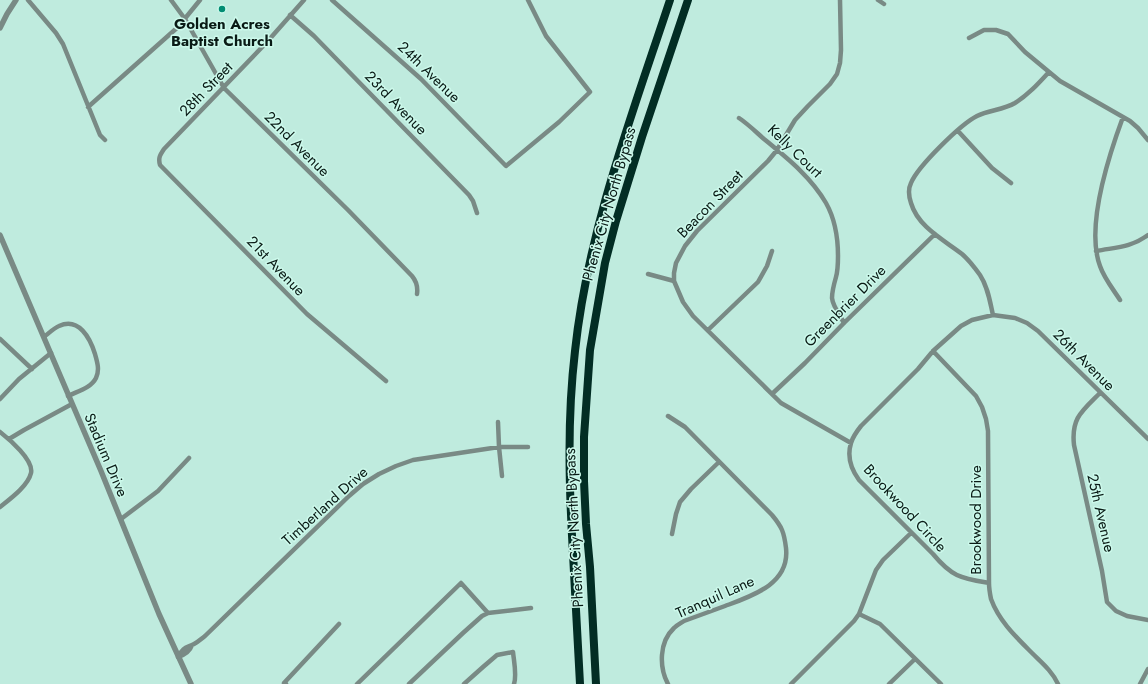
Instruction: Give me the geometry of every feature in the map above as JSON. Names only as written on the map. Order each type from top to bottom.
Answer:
[{"type":"highway","name":"Phenix City North Bypass","points":[[580,684],[569,473],[570,412],[574,351],[584,290],[599,223],[616,164],[670,0]]},
{"type":"highway","name":"Phenix City North Bypass","points":[[596,684],[584,481],[584,437],[590,350],[605,263],[616,221],[642,137],[688,0]]},
{"type":"street","points":[[0,28],[6,14],[16,0]]},
{"type":"street","points":[[28,0],[56,33],[75,72],[100,135],[105,140]]},
{"type":"street","name":"22nd Avenue","points":[[171,0],[185,19],[224,88],[412,276],[416,281],[418,288],[417,294]]},
{"type":"street","points":[[88,107],[155,48],[185,19],[200,0]]},
{"type":"street","name":"28th Street","points":[[158,160],[160,154],[224,88],[304,0]]},
{"type":"street","name":"24th Avenue","points":[[332,0],[421,79],[506,166],[559,122],[590,92],[546,36],[528,0]]},
{"type":"street","name":"Beacon Street","points":[[674,281],[676,263],[685,246],[697,231],[768,162],[795,120],[830,84],[837,74],[841,50],[840,0]]},
{"type":"street","points":[[878,0],[884,4]]},
{"type":"street","name":"23rd Avenue","points":[[290,15],[324,47],[469,196],[473,201],[477,213]]},
{"type":"street","points":[[969,38],[984,30],[996,30],[1008,34],[1037,63],[1065,84],[1123,117],[1138,128],[1148,140]]},
{"type":"street","points":[[648,274],[674,281],[683,302],[694,316],[781,403],[851,443],[861,426],[918,369],[933,351],[961,326],[972,320],[993,316],[989,296],[985,284],[980,276],[963,255],[935,234],[921,220],[913,209],[909,196],[910,184],[917,172],[958,131],[978,116],[1013,104],[1029,94],[1049,72]]},
{"type":"street","points":[[1120,300],[1099,265],[1096,251],[1096,216],[1104,174],[1123,117]]},
{"type":"street","name":"Kelly Court","points":[[738,118],[754,129],[803,173],[826,203],[833,220],[837,238],[838,257],[832,299],[844,322]]},
{"type":"street","points":[[958,131],[992,168],[1011,184]]},
{"type":"street","name":"21st Avenue","points":[[158,160],[160,165],[306,314],[386,381]]},
{"type":"street","name":"Greenbrier Drive","points":[[772,394],[805,364],[844,322],[935,234]]},
{"type":"street","name":"Stadium Drive","points":[[0,235],[121,519],[154,602],[191,684]]},
{"type":"street","points":[[1096,251],[1125,247],[1148,235]]},
{"type":"street","points":[[708,330],[758,282],[767,266],[772,251]]},
{"type":"street","name":"26th Avenue","points":[[993,316],[1015,318],[1027,323],[1047,339],[1148,439]]},
{"type":"street","points":[[44,337],[59,326],[72,324],[83,330],[93,346],[98,364],[97,377],[93,383],[68,396]]},
{"type":"street","points":[[0,339],[32,369]]},
{"type":"street","name":"Brookwood Drive","points":[[933,351],[976,396],[986,419],[988,431],[989,583],[991,598],[998,615],[1006,626],[1054,675],[1058,684]]},
{"type":"street","points":[[0,399],[19,379],[51,353]]},
{"type":"street","name":"25th Avenue","points":[[1100,393],[1082,411],[1076,421],[1072,433],[1102,571],[1104,590],[1107,602],[1116,611],[1127,616],[1148,620]]},
{"type":"street","points":[[9,439],[72,404]]},
{"type":"street","name":"Tranquil Lane","points":[[668,416],[685,426],[780,524],[784,535],[786,553],[782,571],[775,581],[760,592],[684,621],[674,628],[667,638],[662,651],[661,664],[664,677],[668,684]]},
{"type":"street","points":[[498,422],[502,476]]},
{"type":"street","points":[[0,432],[9,439],[32,467],[26,483],[0,507]]},
{"type":"street","name":"Brookwood Circle","points":[[851,443],[850,458],[852,470],[859,480],[941,564],[950,572],[962,578],[989,583]]},
{"type":"street","name":"Timberland Drive","points":[[178,657],[184,649],[205,636],[349,496],[374,477],[396,466],[414,460],[499,447],[528,447]]},
{"type":"street","points":[[121,519],[158,491],[189,458]]},
{"type":"street","points":[[672,534],[680,502],[719,462]]},
{"type":"street","points":[[791,684],[854,621],[859,614],[876,570],[883,560],[911,533]]},
{"type":"street","points":[[356,684],[461,583],[488,613]]},
{"type":"street","points":[[410,684],[482,616],[488,613],[531,608]]},
{"type":"street","points":[[859,614],[880,624],[941,684]]},
{"type":"street","points":[[286,684],[284,682],[339,624]]},
{"type":"street","points":[[464,684],[497,655],[513,652],[515,674],[514,684]]},
{"type":"street","points":[[889,684],[915,659]]},
{"type":"street","points":[[1140,684],[1148,669]]},
{"type":"place","name":"Golden Acres Baptist Church","points":[[222,9]]}]
